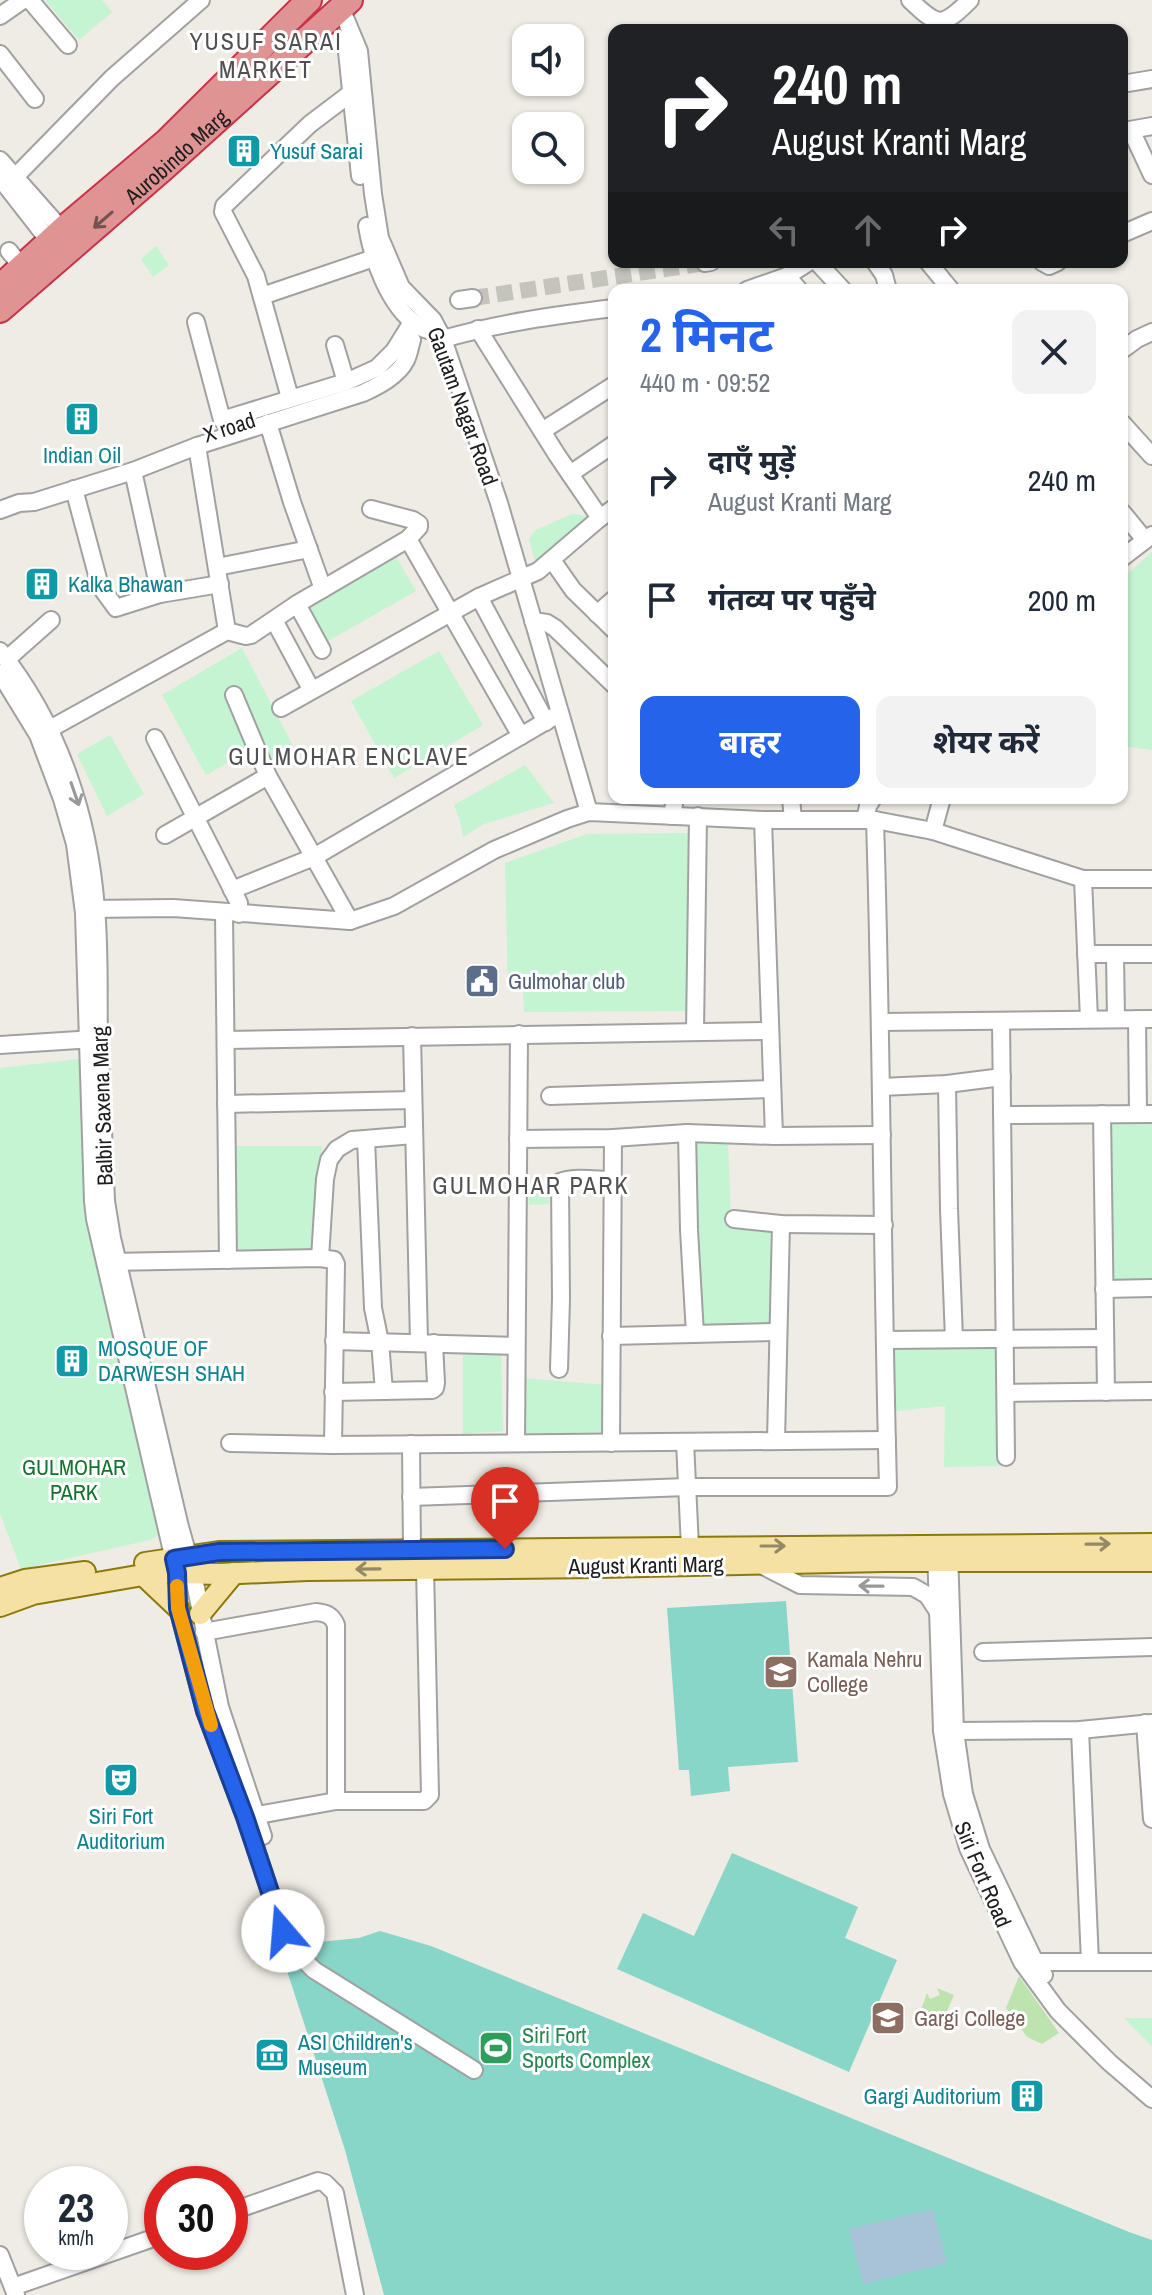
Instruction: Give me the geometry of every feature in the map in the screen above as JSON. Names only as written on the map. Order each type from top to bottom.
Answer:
[{"type":"highway","name":"Aurobindo Marg","points":[[0,287],[16,259],[56,236],[166,142],[309,0]]},
{"type":"highway","name":"Aurobindo Marg","points":[[0,310],[165,167],[345,4]]},
{"type":"main road","name":"August Kranti Marg","points":[[0,1588],[25,1580],[183,1565],[234,1573],[756,1563],[1152,1544]]},
{"type":"main road","name":"August Kranti Marg","points":[[0,1606],[33,1594],[143,1575],[219,1552],[690,1547],[1152,1561]]},
{"type":"main road","points":[[202,1623],[234,1573]]},
{"type":"main road","points":[[143,1575],[178,1608]]},
{"type":"street","points":[[0,16],[23,0]]},
{"type":"street","points":[[30,0],[68,45]]},
{"type":"street","points":[[7,178],[112,78],[201,0]]},
{"type":"street","points":[[910,0],[934,24]]},
{"type":"street","points":[[940,24],[954,16],[970,0]]},
{"type":"street","name":"Gautam Nagar Road","points":[[345,4],[359,51],[380,238],[401,287],[433,320],[442,336],[499,503],[533,621],[553,718],[589,812]]},
{"type":"street","points":[[351,31],[347,52],[351,93],[362,191],[374,258],[391,294],[414,330],[442,336],[608,309]]},
{"type":"street","points":[[0,54],[35,99]]},
{"type":"street","points":[[1128,83],[1152,79]]},
{"type":"street","points":[[290,398],[256,276],[223,212],[224,206],[310,124],[351,93]]},
{"type":"street","points":[[1128,131],[1152,126]]},
{"type":"street","points":[[1128,133],[1152,175]]},
{"type":"street","points":[[0,160],[7,178],[56,236]]},
{"type":"street","points":[[1128,231],[1152,221]]},
{"type":"street","points":[[262,296],[374,258]]},
{"type":"street","points":[[768,284],[800,268]]},
{"type":"street","points":[[823,268],[837,284]]},
{"type":"street","points":[[933,268],[946,284]]},
{"type":"street","points":[[787,276],[794,284]]},
{"type":"street","points":[[196,322],[222,420],[346,382],[377,368],[414,330]]},
{"type":"street","points":[[478,329],[600,518]]},
{"type":"street","points":[[0,510],[133,471],[197,446],[351,398],[376,387],[395,373],[406,360],[414,330]]},
{"type":"street","name":"X road","points":[[19,503],[55,486],[366,382],[391,368],[414,330]]},
{"type":"street","points":[[1128,346],[1152,332]]},
{"type":"street","points":[[335,345],[346,382]]},
{"type":"street","points":[[542,431],[608,389]]},
{"type":"street","points":[[268,423],[323,589]]},
{"type":"street","points":[[1128,430],[1152,456]]},
{"type":"street","points":[[197,446],[227,631]]},
{"type":"street","points":[[570,474],[608,448]]},
{"type":"street","points":[[133,471],[160,594]]},
{"type":"street","points":[[74,489],[100,586],[116,608],[309,549]]},
{"type":"street","points":[[44,732],[227,631],[249,636],[408,539],[419,527],[417,522],[371,509]]},
{"type":"street","points":[[281,708],[479,597],[538,571],[608,512]]},
{"type":"street","points":[[1128,518],[1148,538],[1128,553]]},
{"type":"street","points":[[408,539],[521,736]]},
{"type":"street","points":[[552,560],[573,590],[608,624]]},
{"type":"street","points":[[232,890],[314,857],[553,718],[479,597]]},
{"type":"street","points":[[297,604],[322,650]]},
{"type":"street","points":[[597,614],[608,604]]},
{"type":"street","points":[[2,661],[51,620]]},
{"type":"street","points":[[274,620],[311,689]]},
{"type":"street","points":[[533,621],[555,628],[608,679]]},
{"type":"street","name":"Balbir Saxena Marg","points":[[2,661],[44,732],[77,799],[84,821],[93,1039],[111,1261],[180,1527],[183,1565]]},
{"type":"street","points":[[234,695],[268,776],[350,921]]},
{"type":"street","points":[[155,738],[239,903],[231,914],[226,1040],[228,1260]]},
{"type":"street","points":[[165,835],[268,776]]},
{"type":"street","points":[[672,816],[674,804]]},
{"type":"street","points":[[792,804],[793,820]]},
{"type":"street","points":[[411,1497],[687,1487],[888,1487],[880,1022],[869,804]]},
{"type":"street","points":[[933,831],[940,804]]},
{"type":"street","points":[[90,909],[173,908],[350,921],[394,906],[494,850],[589,812],[763,820],[870,820],[933,831],[1083,879],[1152,879]]},
{"type":"street","points":[[695,1032],[698,816]]},
{"type":"street","points":[[763,820],[774,1136]]},
{"type":"street","points":[[1083,879],[1089,1019]]},
{"type":"street","points":[[1086,954],[1152,954]]},
{"type":"street","points":[[1115,954],[1116,1019]]},
{"type":"street","points":[[880,1022],[1144,1019],[1145,1114],[1002,1115]]},
{"type":"street","points":[[1001,1021],[1006,1457]]},
{"type":"street","points":[[226,1040],[770,1031]]},
{"type":"street","points":[[516,1443],[519,1034]]},
{"type":"street","points":[[333,1392],[435,1388],[427,1343],[414,1135],[412,1036]]},
{"type":"street","points":[[0,1045],[93,1039]]},
{"type":"street","points":[[881,1087],[947,1084],[1002,1077]]},
{"type":"street","points":[[947,1084],[954,1339]]},
{"type":"street","points":[[550,1096],[772,1089]]},
{"type":"street","points":[[226,1104],[413,1100]]},
{"type":"street","points":[[1102,1114],[1106,1392]]},
{"type":"street","points":[[518,1139],[687,1133],[882,1135]]},
{"type":"street","points":[[687,1133],[695,1334]]},
{"type":"street","points":[[320,1258],[325,1179],[329,1160],[337,1149],[352,1140],[414,1135]]},
{"type":"street","points":[[611,1443],[613,1138]]},
{"type":"street","points":[[366,1139],[373,1308],[380,1342],[384,1391]]},
{"type":"street","points":[[559,1369],[560,1182],[574,1179],[613,1180]]},
{"type":"street","points":[[734,1219],[781,1224],[884,1225]]},
{"type":"street","points":[[776,1441],[781,1224]]},
{"type":"street","points":[[111,1261],[334,1260],[333,1445]]},
{"type":"street","points":[[1104,1289],[1152,1288]]},
{"type":"street","points":[[611,1336],[777,1332]]},
{"type":"street","points":[[885,1340],[1105,1338]]},
{"type":"street","points":[[334,1341],[516,1346]]},
{"type":"street","points":[[1006,1393],[1152,1391]]},
{"type":"street","points":[[230,1443],[333,1445],[887,1440]]},
{"type":"street","points":[[685,1442],[690,1547]]},
{"type":"street","points":[[411,1444],[412,1550]]},
{"type":"street","name":"Siri Fort Road","points":[[943,1554],[938,1611],[942,1731],[952,1794],[968,1848],[1022,1962],[1049,1999],[1109,2062],[1152,2099]]},
{"type":"street","name":"Siri Fort Road","points":[[943,1554],[955,1731],[964,1794],[981,1849],[1035,1962],[1071,2011],[1152,2088]]},
{"type":"street","points":[[756,1563],[800,1585],[913,1587],[927,1595],[938,1611]]},
{"type":"street","points":[[183,1565],[178,1608],[205,1711],[251,1815]]},
{"type":"street","points":[[183,1565],[202,1623],[220,1707],[283,1931],[289,1935],[297,1953],[314,1970],[474,2070]]},
{"type":"street","points":[[251,1815],[336,1801],[424,1801],[430,1795],[425,1568]]},
{"type":"street","points":[[202,1623],[316,1612],[334,1619],[336,1801]]},
{"type":"street","points":[[983,1652],[1152,1647]]},
{"type":"street","points":[[955,1731],[1080,1730],[1148,1723],[1152,1819]]},
{"type":"street","points":[[1080,1730],[1090,1962]]},
{"type":"street","points":[[1035,1962],[1152,1962]]},
{"type":"street","points":[[248,2206],[318,2181],[325,2183],[335,2193],[355,2295]]},
{"type":"street","points":[[0,2255],[15,2291],[144,2242]]},
{"type":"green space","points":[[45,0],[102,0],[112,12],[79,40]]},
{"type":"green space","points":[[156,246],[169,265],[153,277],[141,259]]},
{"type":"green space","points":[[572,514],[586,516],[587,533],[535,562],[529,539],[536,530]]},
{"type":"green space","points":[[1152,552],[1152,750],[1128,747],[1128,574]]},
{"type":"green space","points":[[395,555],[416,591],[321,645],[301,610]]},
{"type":"green space","points":[[242,648],[293,746],[270,759],[254,748],[206,775],[162,695]]},
{"type":"green space","points":[[439,651],[483,725],[394,778],[351,701]]},
{"type":"green space","points":[[110,735],[144,794],[107,816],[77,754]]},
{"type":"green space","points":[[525,765],[554,803],[484,824],[463,837],[454,805]]},
{"type":"green space","points":[[688,833],[688,1011],[524,1012],[523,987],[508,987],[505,863],[587,834]]},
{"type":"green space","name":"GULMOHAR PARK","points":[[79,1059],[86,1064],[161,1529],[150,1540],[21,1569],[0,1513],[0,1068]]},
{"type":"green space","points":[[1152,1122],[1152,1281],[1112,1282],[1108,1123]]},
{"type":"green space","points":[[690,1137],[728,1137],[731,1225],[770,1228],[774,1328],[699,1329]]},
{"type":"green space","points":[[235,1146],[322,1146],[317,1252],[235,1253]]},
{"type":"green space","points":[[527,1183],[549,1186],[549,1204],[529,1205]]},
{"type":"green space","points":[[996,1341],[1000,1466],[944,1467],[945,1406],[895,1411],[895,1344]]},
{"type":"green space","points":[[463,1349],[501,1350],[503,1431],[463,1434]]},
{"type":"green space","points":[[523,1378],[606,1385],[607,1437],[522,1436]]},
{"type":"green space","points":[[1019,1976],[1059,2033],[1042,2044],[1027,2037],[1006,2008]]},
{"type":"green space","points":[[937,1988],[954,1995],[941,2025],[919,2015],[927,1993],[930,1999],[940,1995]]},
{"type":"green space","points":[[1124,2018],[1152,2018],[1152,2046]]},
{"type":"shaded area","points":[[786,1601],[798,1762],[728,1767],[730,1791],[691,1796],[689,1770],[679,1770],[667,1608]]},
{"type":"shaded area","points":[[732,1853],[858,1907],[845,1938],[897,1960],[849,2072],[617,1969],[643,1913],[694,1936]]},
{"type":"shaded area","name":"Siri Fort Sports Complex","points":[[380,1931],[431,1946],[1152,2240],[1152,2295],[384,2295],[345,2150],[279,1946],[359,1938]]},
{"type":"shaded area","points":[[933,2209],[947,2263],[863,2284],[849,2229]]},
{"type":"tunnel","points":[[473,298],[672,268]]},
{"type":"slow traffic","points":[[177,1586],[178,1608],[211,1725]]},
{"type":"place","name":"Yusuf Sarai","points":[[244,151]]},
{"type":"place","name":"Indian Oil","points":[[82,419]]},
{"type":"place","name":"Kalka Bhawan","points":[[42,584]]},
{"type":"place","name":"Gulmohar club","points":[[482,981]]},
{"type":"place","name":"MOSQUE OF DARWESH SHAH","points":[[72,1361]]},
{"type":"place","name":"Kamala Nehru College","points":[[781,1672]]},
{"type":"place","name":"Siri Fort Auditorium","points":[[121,1780]]},
{"type":"place","name":"Gargi College","points":[[888,2018]]},
{"type":"place","name":"Siri Fort Sports Complex","points":[[496,2048]]},
{"type":"place","name":"ASI Children's Museum","points":[[272,2055]]},
{"type":"place","name":"Gargi Auditorium","points":[[1027,2096]]},
{"type":"district","name":"YUSUF SARAI MARKET","points":[[266,56]]},
{"type":"district","name":"GULMOHAR ENCLAVE","points":[[349,757]]},
{"type":"district","name":"GULMOHAR PARK","points":[[531,1186]]},
{"type":"route","points":[[283,1931],[205,1711],[178,1608],[174,1559],[219,1552],[505,1549]]}]
